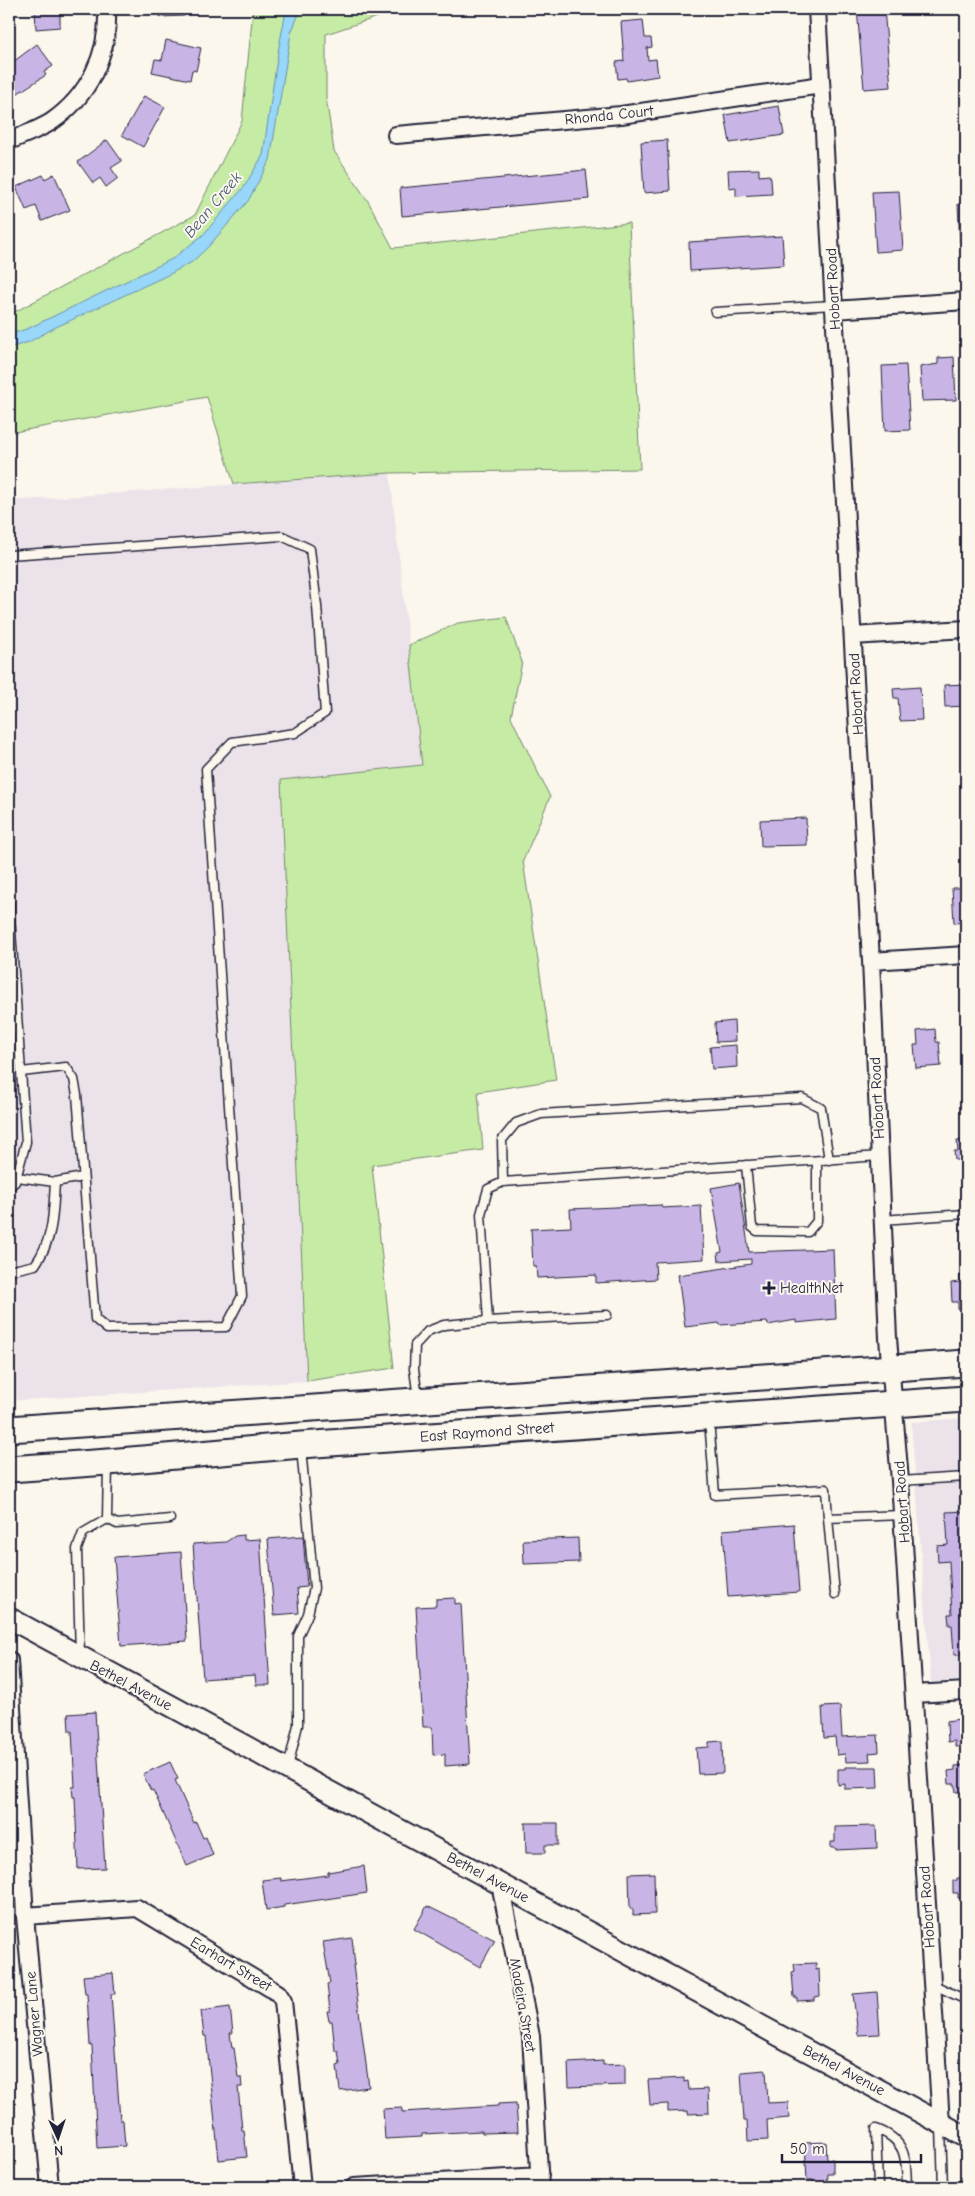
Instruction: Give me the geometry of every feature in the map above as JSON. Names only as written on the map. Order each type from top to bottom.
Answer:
[{"type":"main road","points":[[9,1422],[418,1400],[966,1363]]},
{"type":"main road","name":"East Raymond Street","points":[[9,1469],[301,1445],[966,1399]]},
{"type":"street","points":[[9,141],[51,122],[76,100],[85,89],[97,68],[103,52],[107,35],[107,9]]},
{"type":"street","name":"Hobart Road","points":[[817,9],[871,961],[888,1338],[895,1404],[941,2123]]},
{"type":"street","name":"Rhonda Court","points":[[396,135],[621,115],[822,86]]},
{"type":"street","points":[[834,308],[966,301]]},
{"type":"street","points":[[853,636],[966,629]]},
{"type":"street","points":[[871,961],[966,955]]},
{"type":"street","name":"Bethel Avenue","points":[[9,1618],[966,2137]]},
{"type":"street","name":"Wagner Lane","points":[[9,1660],[10,1716],[25,1916],[50,2187]]},
{"type":"street","points":[[914,1694],[966,1691]]},
{"type":"street","name":"Madeira Street","points":[[500,1884],[531,2036],[540,2182]]},
{"type":"street","name":"Earhart Street","points":[[25,1916],[137,1908],[278,1993],[283,2001],[302,2187]]},
{"type":"street","points":[[354,2187],[540,2182]]},
{"type":"lane","points":[[715,312],[834,308]]},
{"type":"lane","points":[[9,555],[282,536],[310,549],[317,606],[325,713],[295,733],[232,742],[206,768],[242,1296],[226,1327],[107,1329],[96,1320],[74,1079],[66,1067],[21,1072]]},
{"type":"lane","points":[[9,902],[26,1142],[15,1182],[9,1187]]},
{"type":"lane","points":[[503,1182],[502,1140],[516,1123],[541,1114],[802,1098],[821,1108],[829,1160]]},
{"type":"lane","points":[[488,1320],[481,1214],[488,1189],[503,1182],[880,1156]]},
{"type":"lane","points":[[746,1165],[752,1227],[757,1231],[808,1232],[817,1221],[817,1160]]},
{"type":"lane","points":[[17,1176],[55,1182],[83,1177]]},
{"type":"lane","points":[[9,1271],[35,1265],[45,1251],[51,1234],[55,1182]]},
{"type":"lane","points":[[882,1220],[966,1214]]},
{"type":"lane","points":[[418,1400],[414,1369],[415,1345],[428,1331],[444,1325],[488,1320],[607,1315]]},
{"type":"lane","points":[[708,1416],[715,1495],[826,1488],[835,1594]]},
{"type":"lane","points":[[288,1769],[298,1725],[298,1636],[308,1614],[314,1588],[301,1445]]},
{"type":"lane","points":[[107,1519],[108,1462]]},
{"type":"lane","points":[[900,1481],[966,1477]]},
{"type":"lane","points":[[828,1518],[902,1515]]},
{"type":"lane","points":[[107,1519],[117,1524],[170,1519]]},
{"type":"lane","points":[[80,1657],[81,1630],[77,1549],[83,1533],[107,1519]]},
{"type":"lane","points":[[932,1984],[966,2000]]},
{"type":"lane","name":"Hobart Road","points":[[941,2123],[943,2187]]},
{"type":"lane","points":[[878,2187],[876,2129],[887,2133],[902,2147],[906,2159],[907,2187]]},
{"type":"shaded area","points":[[390,473],[422,765],[281,780],[307,1381],[9,1401],[9,501]]},
{"type":"shaded area","points":[[966,1418],[966,1680],[931,1683],[911,1422]]},
{"type":"green space","points":[[253,9],[402,9],[326,34],[326,97],[334,151],[368,201],[393,248],[629,223],[640,469],[390,473],[234,484],[207,397],[9,433],[9,315],[195,215],[242,121]]},
{"type":"green space","points":[[506,617],[522,662],[511,717],[550,797],[523,861],[556,1080],[478,1092],[483,1150],[372,1165],[394,1368],[307,1381],[281,780],[422,765],[409,645],[458,623]]},
{"type":"water","name":"Bean Creek","points":[[289,9],[301,9],[291,33],[270,160],[248,201],[208,247],[192,262],[54,328],[29,342],[9,348],[9,335],[29,328],[172,259],[203,235],[244,187],[263,155],[278,52],[285,16]]},
{"type":"building","points":[[35,9],[67,9],[67,11],[60,12],[60,27],[36,29]]},
{"type":"building","points":[[160,9],[184,9],[184,16],[160,17]]},
{"type":"building","points":[[857,9],[884,9],[891,87],[864,89]]},
{"type":"building","points":[[643,20],[645,38],[651,38],[652,47],[647,48],[648,60],[656,59],[658,76],[627,81],[626,78],[618,79],[616,62],[624,61],[621,22]]},
{"type":"building","points":[[166,40],[201,48],[196,71],[192,70],[190,80],[152,72],[155,59],[162,60]]},
{"type":"building","points":[[37,44],[53,66],[44,72],[46,75],[15,95],[9,86],[9,65]]},
{"type":"building","points":[[144,96],[165,107],[143,147],[122,135]]},
{"type":"building","points":[[779,106],[784,135],[730,143],[725,115]]},
{"type":"building","points":[[107,140],[122,161],[111,168],[118,178],[106,187],[100,178],[93,183],[78,162]]},
{"type":"building","points":[[667,140],[670,191],[644,193],[641,142]]},
{"type":"building","points":[[759,169],[759,176],[769,175],[772,194],[736,196],[736,187],[729,188],[728,170]]},
{"type":"building","points":[[586,170],[589,199],[402,216],[400,188]]},
{"type":"building","points":[[54,174],[70,210],[42,221],[36,206],[26,210],[16,187],[43,175],[45,179]]},
{"type":"building","points":[[899,191],[903,250],[876,252],[872,192]]},
{"type":"building","points":[[966,203],[966,243],[960,243],[958,204]]},
{"type":"building","points":[[782,236],[784,265],[690,271],[689,242]]},
{"type":"building","points":[[954,357],[956,400],[922,401],[920,367],[938,364],[938,358]]},
{"type":"building","points":[[906,365],[910,430],[885,431],[882,366]]},
{"type":"building","points":[[966,684],[966,706],[945,707],[944,685]]},
{"type":"building","points":[[920,687],[922,720],[900,721],[898,698],[894,698],[893,689]]},
{"type":"building","points":[[806,818],[807,845],[761,846],[760,820]]},
{"type":"building","points":[[966,880],[966,922],[954,923],[952,888],[961,888],[960,881]]},
{"type":"building","points":[[734,1021],[735,1041],[716,1042],[715,1023]]},
{"type":"building","points":[[935,1029],[936,1042],[939,1042],[941,1066],[916,1068],[914,1045],[918,1045],[917,1031]]},
{"type":"building","points":[[736,1045],[737,1067],[712,1069],[710,1047]]},
{"type":"building","points":[[963,1082],[966,1082],[966,1110],[965,1110]]},
{"type":"building","points":[[966,1140],[966,1179],[961,1179],[959,1160],[955,1160],[954,1151],[958,1151],[957,1141]]},
{"type":"building","points":[[739,1183],[749,1252],[833,1249],[836,1319],[796,1323],[796,1320],[768,1325],[767,1322],[720,1325],[719,1323],[685,1327],[678,1275],[751,1264],[751,1259],[719,1261],[718,1253],[722,1252],[711,1188]]},
{"type":"building","points":[[661,1205],[662,1208],[701,1206],[704,1259],[655,1262],[656,1279],[596,1283],[596,1275],[537,1278],[536,1266],[533,1266],[531,1229],[571,1227],[570,1209]]},
{"type":"building","points":[[966,1274],[966,1309],[958,1309],[958,1302],[952,1302],[951,1283],[960,1282],[960,1275]]},
{"type":"building","points":[[966,1511],[966,1655],[954,1655],[952,1625],[949,1625],[948,1614],[952,1614],[949,1561],[938,1562],[937,1546],[948,1545],[946,1512]]},
{"type":"building","points":[[794,1524],[799,1592],[728,1597],[723,1530]]},
{"type":"building","points":[[244,1535],[244,1540],[260,1539],[270,1685],[256,1685],[255,1675],[203,1679],[193,1544],[226,1542],[235,1536]]},
{"type":"building","points":[[303,1536],[307,1587],[297,1588],[299,1613],[274,1615],[268,1539]]},
{"type":"building","points":[[578,1538],[579,1562],[524,1564],[523,1540]]},
{"type":"building","points":[[181,1552],[187,1641],[121,1646],[114,1557]]},
{"type":"building","points":[[455,1598],[455,1604],[461,1603],[470,1764],[445,1766],[445,1754],[433,1755],[432,1727],[423,1727],[416,1607],[436,1606],[436,1599]]},
{"type":"building","points":[[840,1706],[842,1737],[878,1735],[879,1752],[869,1753],[870,1761],[846,1762],[845,1754],[837,1755],[835,1737],[824,1738],[822,1707]]},
{"type":"building","points":[[95,1712],[105,1868],[78,1869],[75,1797],[73,1797],[72,1787],[75,1787],[72,1731],[69,1731],[68,1714]]},
{"type":"building","points":[[966,1718],[966,1746],[955,1747],[955,1741],[948,1742],[947,1721]]},
{"type":"building","points":[[722,1741],[723,1773],[698,1774],[696,1748],[709,1747],[709,1742]]},
{"type":"building","points":[[170,1762],[178,1779],[175,1780],[194,1823],[196,1822],[203,1838],[206,1837],[213,1855],[187,1866],[153,1790],[151,1791],[143,1774]]},
{"type":"building","points":[[966,1765],[966,1792],[956,1792],[955,1784],[949,1784],[948,1771],[955,1770],[955,1766]]},
{"type":"building","points":[[845,1767],[877,1767],[878,1788],[845,1789],[845,1784],[838,1785],[838,1769],[845,1769]]},
{"type":"building","points":[[525,1823],[558,1823],[558,1845],[545,1845],[545,1853],[526,1853]]},
{"type":"building","points":[[876,1826],[877,1848],[836,1850],[836,1848],[831,1848],[831,1842],[835,1842],[835,1827]]},
{"type":"building","points":[[364,1866],[367,1893],[284,1905],[284,1907],[266,1910],[262,1880],[281,1878],[281,1881],[328,1875],[328,1872]]},
{"type":"building","points":[[654,1873],[655,1914],[633,1915],[633,1909],[630,1909],[629,1874]]},
{"type":"building","points":[[957,1878],[966,1878],[966,1898],[958,1898],[958,1893],[953,1893],[953,1881],[957,1880]]},
{"type":"building","points":[[427,1906],[495,1940],[480,1967],[414,1929]]},
{"type":"building","points":[[352,1938],[355,1965],[353,1965],[369,2087],[340,2091],[337,2066],[340,2065],[338,2051],[335,2051],[332,2021],[329,2021],[327,2011],[330,2011],[327,1984],[330,1983],[323,1942]]},
{"type":"building","points":[[816,1963],[816,1970],[819,1969],[820,1996],[814,1997],[814,2000],[797,2001],[797,1997],[794,1997],[792,1972],[795,1971],[794,1964]]},
{"type":"building","points":[[113,1973],[115,1994],[111,1994],[120,2120],[123,2120],[125,2146],[97,2148],[92,2046],[90,2046],[87,1994],[85,1994],[83,1976]]},
{"type":"building","points":[[877,1992],[880,2034],[858,2035],[853,1994]]},
{"type":"building","points":[[230,2007],[233,2033],[230,2033],[232,2048],[234,2048],[238,2077],[241,2077],[242,2087],[238,2087],[242,2130],[244,2130],[247,2157],[219,2160],[206,2036],[204,2036],[201,2011]]},
{"type":"building","points":[[603,2061],[603,2065],[625,2064],[625,2085],[569,2087],[568,2063]]},
{"type":"building","points":[[766,2070],[768,2103],[788,2102],[789,2118],[767,2120],[768,2140],[748,2141],[747,2121],[744,2121],[741,2072]]},
{"type":"building","points":[[684,2078],[684,2082],[688,2081],[689,2090],[708,2089],[709,2113],[688,2114],[688,2111],[668,2112],[668,2104],[650,2105],[648,2080]]},
{"type":"building","points":[[516,2103],[518,2132],[482,2133],[482,2131],[422,2134],[422,2137],[385,2139],[383,2109],[402,2108],[402,2112],[498,2106],[498,2104]]},
{"type":"building","points":[[826,2142],[827,2160],[833,2159],[833,2174],[828,2174],[827,2187],[814,2187],[813,2180],[807,2180],[805,2143]]},
{"type":"place","name":"HealthNet","points":[[769,1288]]}]
